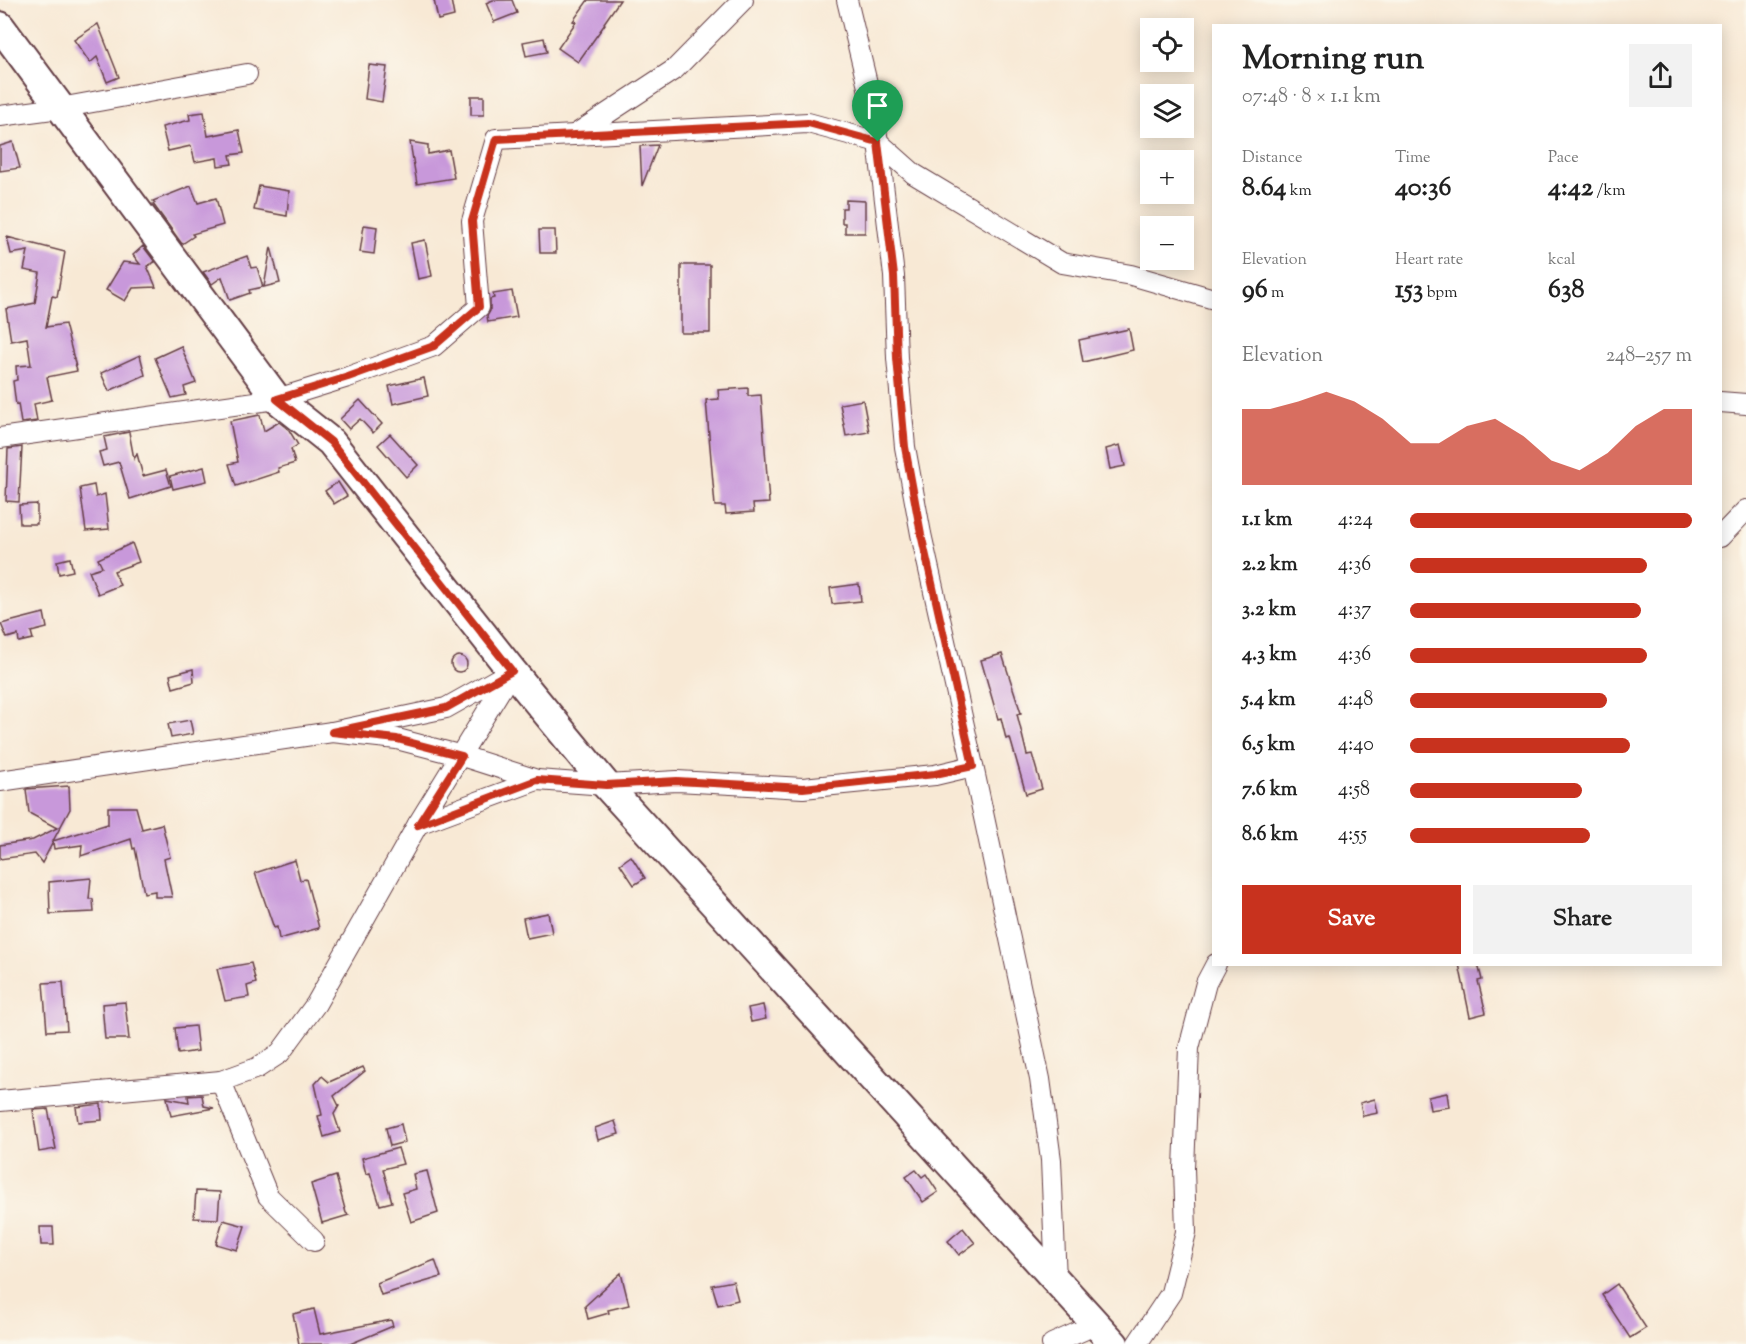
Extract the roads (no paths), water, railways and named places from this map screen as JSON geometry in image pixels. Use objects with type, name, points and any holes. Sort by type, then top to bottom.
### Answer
[{"type":"main road","points":[[0,26],[277,399],[331,442],[512,671],[606,785],[1105,1334]]},
{"type":"street","points":[[576,134],[675,69],[743,0]]},
{"type":"street","points":[[847,0],[872,104],[878,142],[894,276],[897,358],[905,447],[921,534],[1040,1079],[1051,1160],[1056,1280]]},
{"type":"street","points":[[0,116],[60,108],[247,74]]},
{"type":"street","points":[[0,438],[277,399],[348,377],[434,346],[479,307],[472,221],[496,139],[808,123],[878,142],[914,174],[1062,263],[1131,275],[1212,298]]},
{"type":"street","points":[[1722,402],[1746,404]]},
{"type":"street","points":[[1722,535],[1746,510]]},
{"type":"street","points":[[0,781],[332,732],[446,708],[512,671]]},
{"type":"street","points":[[0,1101],[221,1081],[257,1068],[280,1053],[316,1004],[418,825],[512,671]]},
{"type":"street","points":[[332,732],[397,739],[462,756],[537,780],[606,785],[677,781],[803,788],[935,774],[973,766]]},
{"type":"street","points":[[418,825],[537,780]]},
{"type":"street","points":[[1137,1344],[1171,1293],[1186,1232],[1184,1168],[1189,1048],[1206,983],[1215,966]]},
{"type":"street","points":[[221,1081],[268,1196],[314,1241]]},
{"type":"street","points":[[1052,1344],[1105,1334]]}]
